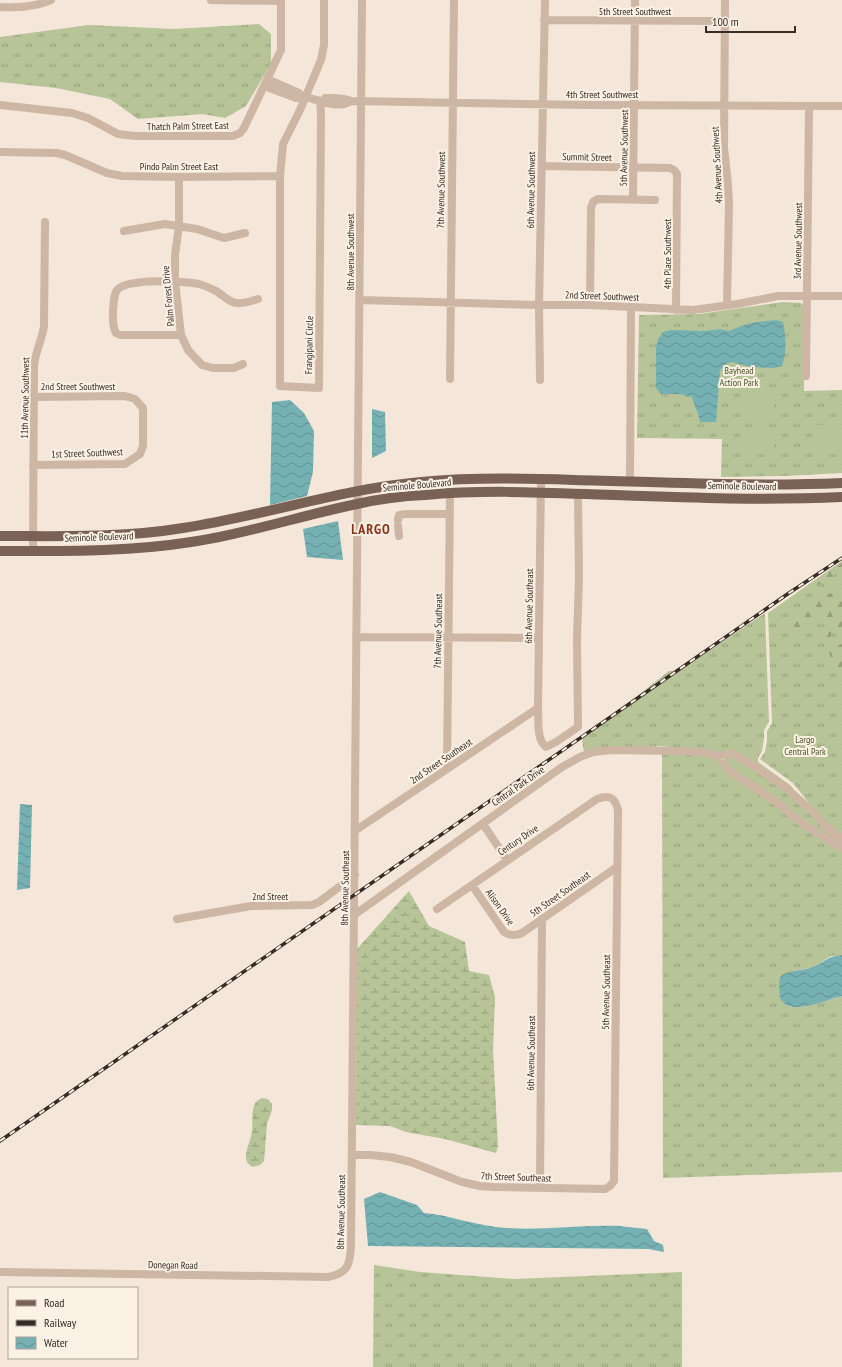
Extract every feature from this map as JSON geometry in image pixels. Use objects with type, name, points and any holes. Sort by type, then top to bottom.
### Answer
[{"type":"main road","name":"Seminole Boulevard","points":[[0,536],[112,535],[182,529],[358,490],[450,480],[497,478],[802,485],[842,483]]},
{"type":"main road","points":[[629,495],[630,481]]},
{"type":"main road","points":[[740,484],[740,498]]},
{"type":"main road","name":"Seminole Boulevard","points":[[0,551],[128,549],[192,542],[223,536],[358,503],[450,493],[540,493],[794,499],[842,497]]},
{"type":"street","points":[[0,7],[21,7],[44,3],[50,0]]},
{"type":"street","points":[[211,0],[281,0]]},
{"type":"street","name":"Thatch Palm Street East","points":[[0,105],[72,114],[88,118],[118,134],[135,136],[233,136],[240,133],[244,128],[281,50],[281,0]]},
{"type":"street","points":[[280,176],[283,144],[300,110],[303,98],[318,67],[323,52],[324,0]]},
{"type":"street","name":"8th Avenue Southwest","points":[[358,503],[362,0]]},
{"type":"street","name":"7th Avenue Southwest","points":[[450,379],[454,0]]},
{"type":"street","name":"6th Avenue Southwest","points":[[540,380],[539,305],[545,0]]},
{"type":"street","name":"5th Avenue Southwest","points":[[633,199],[635,0]]},
{"type":"street","name":"4th Avenue Southwest","points":[[725,0],[724,148],[729,205],[727,306]]},
{"type":"street","name":"5th Street Southwest","points":[[544,20],[725,21]]},
{"type":"street","name":"4th Street Southwest","points":[[266,83],[296,98],[321,101],[325,104],[346,104],[351,101],[361,101],[842,106]]},
{"type":"street","name":"Frangipani Circle","points":[[280,176],[280,386],[318,388],[321,101]]},
{"type":"street","name":"3rd Avenue Southwest","points":[[806,376],[809,106]]},
{"type":"street","name":"Pindo Palm Street East","points":[[0,152],[57,153],[116,175],[178,177],[280,176]]},
{"type":"street","name":"Summit Street","points":[[542,166],[670,168],[677,174],[677,199]]},
{"type":"street","name":"Palm Forest Drive","points":[[178,177],[179,226],[175,255],[175,281],[182,335],[188,350],[202,365],[213,368],[234,368],[243,364]]},
{"type":"street","points":[[590,305],[591,208],[593,202],[598,199],[655,200]]},
{"type":"street","name":"4th Place Southwest","points":[[676,310],[677,199]]},
{"type":"street","name":"11th Avenue Southwest","points":[[33,551],[35,354],[44,326],[45,222]]},
{"type":"street","points":[[124,231],[159,224],[172,224],[196,229],[224,238],[246,233]]},
{"type":"street","points":[[182,335],[120,335],[116,333],[113,324],[114,296],[117,290],[124,286],[141,283],[175,281],[200,285],[214,290],[229,301],[237,303],[246,303],[258,299]]},
{"type":"street","name":"2nd Street Southwest","points":[[360,300],[590,305],[676,310],[705,309],[727,306],[778,296],[842,296]]},
{"type":"street","points":[[630,481],[631,307]]},
{"type":"street","name":"2nd Street Southwest","points":[[34,396],[125,396],[135,399],[143,408],[143,446],[140,454]]},
{"type":"street","name":"1st Street Southwest","points":[[34,465],[125,464],[140,454]]},
{"type":"street","name":"6th Avenue Southeast","points":[[540,479],[538,708],[539,734],[542,744],[546,747],[578,727],[577,639],[580,578],[578,494]]},
{"type":"street","name":"7th Avenue Southeast","points":[[447,769],[447,638],[450,493]]},
{"type":"street","name":"8th Avenue Southeast","points":[[344,1271],[350,1259],[351,1246],[358,503]]},
{"type":"street","points":[[399,536],[399,515],[450,514]]},
{"type":"street","points":[[356,637],[538,638]]},
{"type":"street","name":"2nd Street Southeast","points":[[356,830],[538,708]]},
{"type":"street","name":"Central Park Drive","points":[[354,915],[562,767],[580,756],[593,752],[612,750],[700,752],[719,756],[734,754],[785,787],[813,812],[826,827],[842,839]]},
{"type":"street","points":[[719,756],[727,769],[775,801],[804,824],[842,848]]},
{"type":"street","name":"Century Drive","points":[[437,909],[597,799],[604,796],[612,798]]},
{"type":"street","name":"5th Avenue Southeast","points":[[610,1186],[614,1181],[618,810],[612,798]]},
{"type":"street","points":[[483,824],[507,860]]},
{"type":"street","name":"5th Street Southeast","points":[[514,936],[522,933],[617,867]]},
{"type":"street","name":"2nd Street","points":[[176,919],[251,906],[312,905],[319,902],[355,875]]},
{"type":"street","name":"Alison Drive","points":[[472,885],[504,932],[508,935],[514,936]]},
{"type":"street","name":"6th Avenue Southeast","points":[[540,1188],[542,919]]},
{"type":"street","name":"7th Street Southeast","points":[[352,1155],[390,1157],[411,1162],[462,1182],[480,1186],[605,1189],[610,1186]]},
{"type":"street","name":"Donegan Road","points":[[0,1272],[328,1277],[338,1275],[344,1271]]},
{"type":"green space","points":[[259,24],[271,34],[271,62],[246,106],[225,118],[203,114],[138,119],[110,99],[56,88],[0,82],[0,37],[89,25],[174,29]]},
{"type":"green space","name":"Bayhead Action Park","points":[[783,302],[801,303],[805,308],[804,391],[842,390],[842,473],[721,477],[722,439],[637,438],[639,315],[699,314]]},
{"type":"green space","points":[[744,392],[775,392],[774,421],[743,421]]},
{"type":"green space","points":[[814,425],[842,425],[842,454],[813,454]]},
{"type":"green space","points":[[743,427],[774,427],[774,454],[742,455]]},
{"type":"green space","name":"Largo Central Park","points":[[842,561],[842,836],[823,821],[793,783],[760,759],[765,752],[767,731],[772,723],[768,613]]},
{"type":"green space","points":[[842,563],[842,568],[830,578],[806,591],[804,588]]},
{"type":"green space","points":[[834,593],[842,596],[842,631],[833,632],[830,637],[822,641],[819,639],[817,636],[826,627],[825,622],[818,615],[813,616],[809,620],[808,629],[800,633],[794,628],[794,620],[827,594]]},
{"type":"green space","points":[[765,613],[769,722],[764,730],[762,751],[758,758],[758,762],[790,785],[798,794],[754,762],[720,753],[661,746],[584,752],[582,739],[669,671],[679,671]]},
{"type":"green space","points":[[842,644],[842,653],[840,656],[842,660],[842,671],[839,671],[829,665],[830,662],[833,662],[833,660],[829,653],[833,647]]},
{"type":"green space","points":[[662,753],[700,755],[716,759],[842,852],[842,955],[831,956],[810,968],[793,971],[779,984],[779,992],[785,1003],[791,1007],[808,1006],[842,996],[842,1172],[663,1178]]},
{"type":"green space","points":[[733,758],[750,767],[783,790],[842,844],[806,822],[730,767],[724,759]]},
{"type":"green space","points":[[409,891],[429,926],[465,942],[469,971],[489,975],[495,997],[493,1050],[498,1146],[496,1153],[445,1139],[406,1132],[390,1126],[356,1125],[357,949]]},
{"type":"green space","points":[[262,1098],[268,1099],[272,1104],[272,1110],[267,1124],[264,1161],[260,1165],[252,1167],[246,1160],[246,1152],[252,1131],[252,1115],[254,1105]]},
{"type":"green space","points":[[374,1265],[420,1272],[514,1279],[682,1272],[682,1367],[373,1367]]},
{"type":"water","points":[[777,320],[783,322],[785,333],[786,344],[782,366],[773,368],[752,367],[732,362],[725,364],[720,371],[716,422],[700,422],[692,397],[679,394],[661,394],[656,388],[656,348],[658,339],[663,332],[671,330],[705,331],[719,329],[729,331],[757,322]]},
{"type":"water","points":[[290,400],[304,413],[314,431],[313,472],[307,496],[270,505],[272,402]]},
{"type":"water","points":[[372,409],[385,412],[386,451],[372,458]]},
{"type":"water","points":[[338,521],[343,560],[307,557],[303,529]]},
{"type":"water","points":[[20,804],[32,805],[30,888],[17,890]]},
{"type":"water","points":[[842,955],[842,996],[802,1007],[787,1005],[782,1001],[779,993],[780,977],[791,972],[810,968],[833,956]]},
{"type":"water","points":[[380,1192],[417,1205],[424,1213],[496,1227],[527,1229],[619,1226],[647,1229],[654,1241],[663,1245],[664,1252],[648,1249],[368,1246],[364,1199]]},
{"type":"railway","points":[[0,1141],[789,593],[842,558]]},
{"type":"district","name":"LARGO","points":[[371,529]]}]
